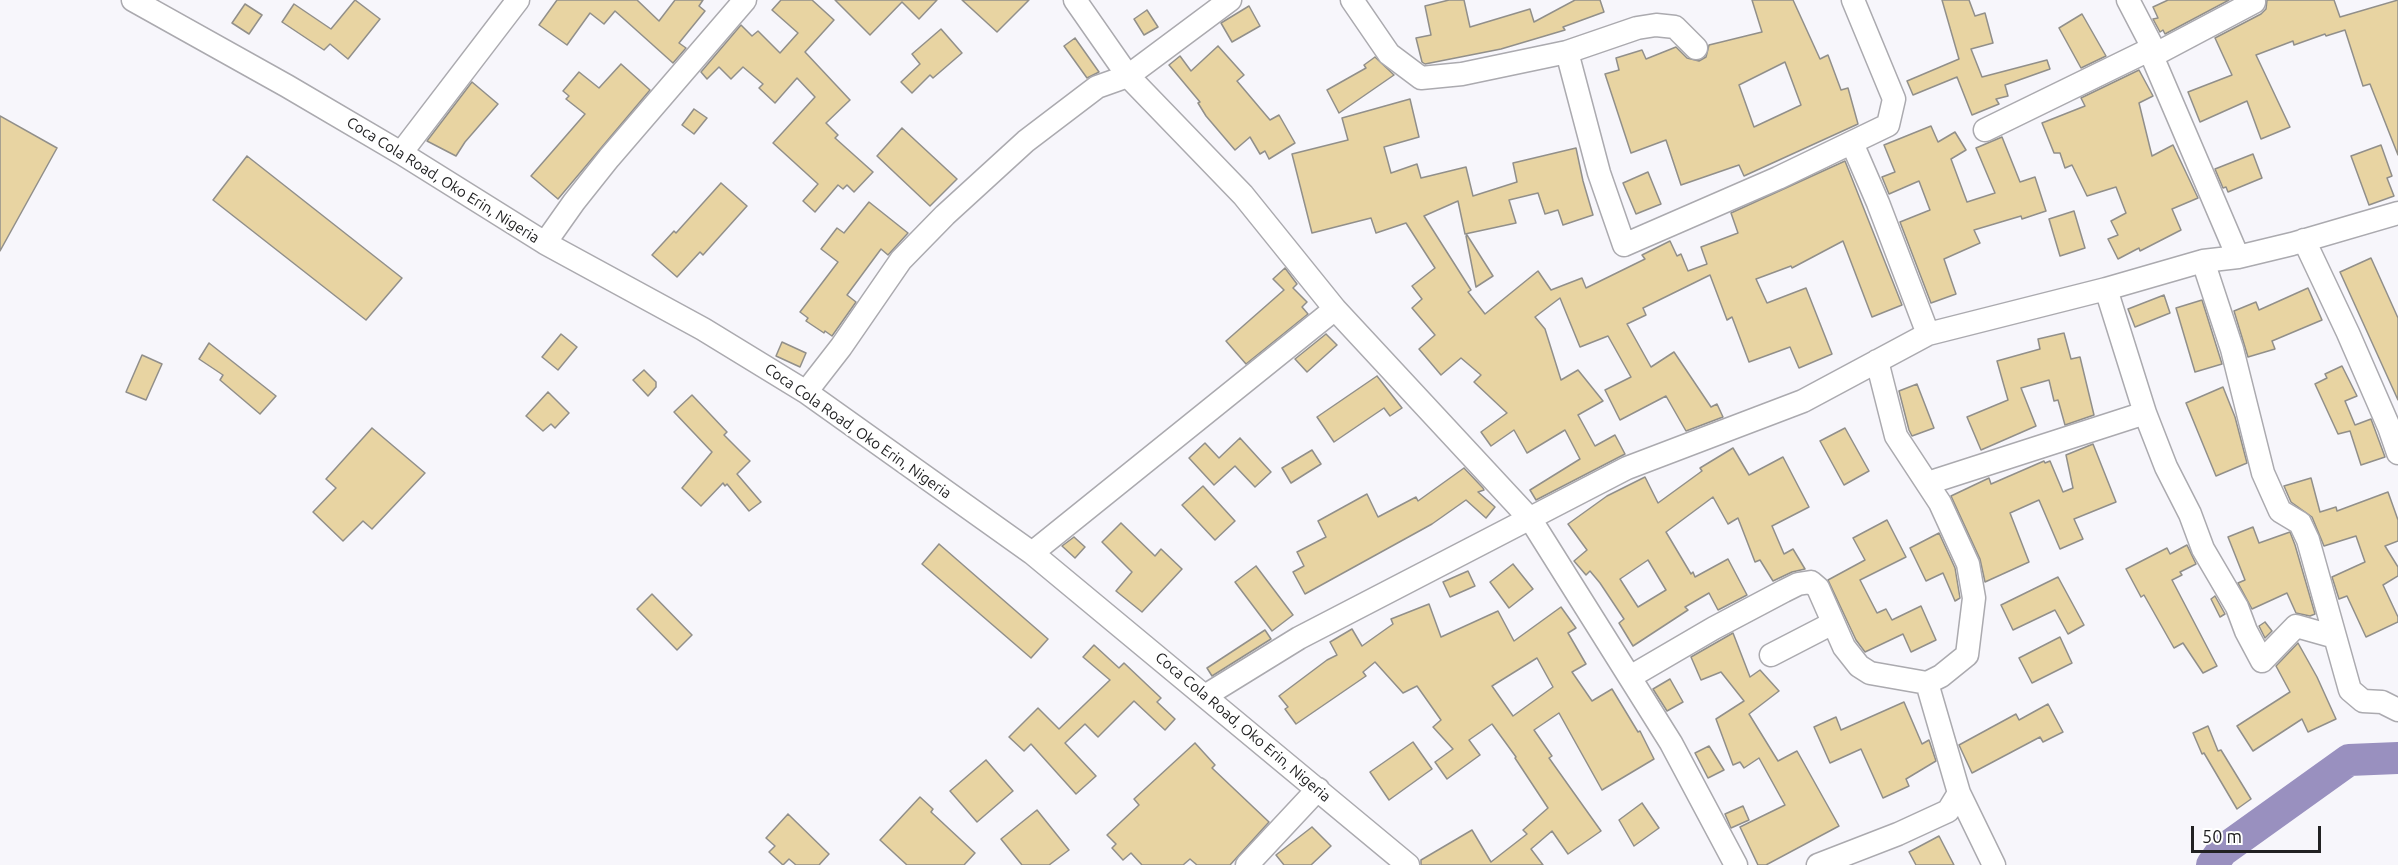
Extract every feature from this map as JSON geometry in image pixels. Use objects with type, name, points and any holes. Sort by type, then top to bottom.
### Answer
[{"type":"street","name":"Coca Cola Road, Oko Erin, Nigeria","points":[[133,0],[267,74],[401,153],[545,243],[703,329],[806,392],[1032,553],[1408,865]]},
{"type":"street","points":[[401,153],[518,0]]},
{"type":"street","points":[[545,243],[609,158],[745,0]]},
{"type":"street","points":[[1075,0],[1128,76],[1243,195],[1335,309],[1531,520],[1671,743],[1736,865]]},
{"type":"street","points":[[806,392],[841,347],[901,260],[945,215],[1026,141],[1096,87],[1128,76],[1230,0]]},
{"type":"street","points":[[1352,0],[1389,54],[1421,78],[1462,74],[1567,52],[1637,28],[1656,25],[1675,27],[1696,48]]},
{"type":"street","points":[[1567,52],[1599,173],[1624,245],[1778,178],[1888,125],[1894,99],[1862,27],[1853,0]]},
{"type":"street","points":[[2128,0],[2238,257]]},
{"type":"street","points":[[1985,130],[2254,2]]},
{"type":"street","points":[[1852,143],[1878,203],[1928,334]]},
{"type":"street","points":[[1205,696],[1299,638],[1531,520],[1627,468],[1803,401],[1928,334],[2106,289],[2203,261],[2238,257],[2398,213]]},
{"type":"street","points":[[2304,240],[2357,354],[2398,453]]},
{"type":"street","points":[[2203,261],[2232,349],[2263,473],[2280,511],[2300,523],[2304,531],[2350,690],[2364,701],[2382,702],[2398,710]]},
{"type":"street","points":[[2106,289],[2145,413],[2203,549],[2237,607],[2262,661],[2295,626],[2335,637]]},
{"type":"street","points":[[1032,553],[1335,309]]},
{"type":"street","points":[[1630,677],[1714,628],[1798,584],[1811,582],[1818,588],[1844,647],[1859,666],[1870,673],[1927,683],[1941,676],[1966,656],[1974,598],[1968,564],[1953,528],[1928,483],[1896,436],[1877,361]]},
{"type":"street","points":[[1928,483],[2145,413]]},
{"type":"street","points":[[1771,655],[1833,623]]},
{"type":"street","points":[[1927,683],[1959,793],[1994,865]]},
{"type":"street","points":[[1247,865],[1318,789]]},
{"type":"street","points":[[1818,865],[1898,834],[1947,811],[1959,793]]},
{"type":"building","points":[[355,0],[380,19],[348,59],[330,44],[324,50],[282,22],[294,4],[331,29]]},
{"type":"building","points":[[557,0],[637,0],[659,21],[675,0],[703,0],[699,6],[705,11],[679,43],[686,48],[673,63],[615,11],[604,24],[590,13],[567,45],[539,25]]},
{"type":"building","points":[[781,0],[812,0],[834,20],[805,52],[850,100],[826,123],[838,135],[835,138],[873,172],[854,192],[847,185],[843,189],[838,185],[815,212],[803,201],[818,184],[773,143],[815,97],[797,78],[775,103],[759,88],[763,84],[743,67],[731,79],[719,67],[707,79],[701,72],[741,25],[752,36],[758,31],[780,53],[798,33],[772,10]]},
{"type":"building","points":[[835,0],[937,0],[919,19],[902,2],[870,35]]},
{"type":"building","points":[[962,0],[1029,0],[997,32]]},
{"type":"building","points":[[1449,0],[1464,0],[1470,27],[1530,9],[1534,22],[1575,0],[1600,0],[1604,12],[1563,27],[1565,30],[1501,49],[1425,64],[1422,62],[1416,38],[1431,35],[1425,6]]},
{"type":"building","points":[[1752,0],[1793,0],[1820,59],[1828,55],[1841,90],[1848,88],[1858,124],[1744,176],[1739,165],[1681,185],[1666,140],[1631,153],[1605,74],[1619,70],[1616,58],[1642,50],[1646,59],[1676,47],[1687,58],[1699,61],[1706,57],[1709,45],[1762,32]],"holes":[[[1785,62],[1801,105],[1754,127],[1739,85]]]},
{"type":"building","points":[[1942,0],[1969,0],[1975,16],[1985,13],[1993,43],[1971,49],[1982,77],[2047,60],[2050,69],[2005,85],[2008,96],[1996,99],[1999,104],[1972,115],[1957,77],[1913,95],[1907,81],[1959,59]]},
{"type":"building","points":[[2168,0],[2229,0],[2165,34],[2163,30],[2160,32],[2153,19],[2158,18],[2153,7]]},
{"type":"building","points":[[2267,0],[2334,0],[2340,17],[2398,0],[2398,155],[2370,84],[2363,86],[2345,30],[2326,36],[2325,34],[2294,45],[2293,41],[2256,55],[2290,127],[2261,139],[2247,101],[2200,122],[2188,92],[2232,75],[2215,38],[2261,14],[2266,9]]},
{"type":"building","points":[[245,4],[262,15],[249,34],[232,23]]},
{"type":"building","points":[[1249,6],[1260,26],[1232,42],[1221,23]]},
{"type":"building","points":[[1147,10],[1158,27],[1144,35],[1134,19]]},
{"type":"building","points":[[2082,14],[2106,56],[2081,68],[2059,28]]},
{"type":"building","points":[[941,29],[962,53],[933,78],[930,75],[912,93],[901,82],[920,64],[912,54]]},
{"type":"building","points":[[1075,38],[1099,72],[1087,78],[1064,46]]},
{"type":"building","points":[[1218,46],[1244,75],[1237,81],[1270,120],[1279,115],[1295,143],[1269,159],[1265,151],[1260,154],[1250,137],[1235,150],[1206,116],[1198,103],[1200,102],[1169,65],[1180,56],[1191,71]]},
{"type":"building","points":[[1375,57],[1394,75],[1339,113],[1327,90],[1366,68],[1364,65]]},
{"type":"building","points":[[621,64],[650,90],[558,199],[531,176],[585,114],[566,99],[569,96],[563,91],[579,72],[599,88]]},
{"type":"building","points":[[2139,70],[2153,96],[2139,103],[2152,156],[2173,145],[2198,198],[2172,209],[2181,230],[2140,251],[2139,248],[2118,259],[2108,239],[2118,235],[2111,221],[2126,213],[2116,187],[2087,196],[2072,165],[2065,168],[2060,153],[2054,153],[2042,123],[2085,106],[2081,98]]},
{"type":"building","points":[[472,82],[498,104],[456,156],[427,141]]},
{"type":"building","points":[[1410,99],[1419,137],[1384,147],[1391,173],[1417,164],[1421,178],[1466,167],[1473,196],[1517,182],[1513,163],[1576,148],[1593,215],[1563,225],[1558,210],[1545,214],[1538,193],[1509,200],[1516,223],[1465,234],[1458,201],[1424,216],[1471,290],[1468,292],[1485,314],[1538,271],[1551,290],[1582,278],[1586,288],[1645,259],[1642,255],[1670,241],[1677,256],[1681,254],[1688,271],[1707,264],[1701,247],[1738,233],[1731,213],[1845,161],[1902,305],[1872,317],[1843,241],[1792,268],[1791,266],[1756,279],[1767,303],[1806,288],[1832,354],[1799,368],[1790,347],[1749,362],[1732,317],[1727,320],[1710,275],[1643,308],[1646,315],[1627,324],[1651,367],[1674,352],[1711,407],[1717,404],[1723,417],[1686,431],[1666,396],[1620,420],[1605,390],[1631,377],[1608,336],[1580,347],[1560,298],[1535,317],[1545,329],[1561,380],[1578,370],[1603,401],[1578,415],[1595,446],[1615,435],[1625,454],[1536,500],[1530,490],[1580,459],[1565,430],[1527,453],[1514,430],[1491,446],[1481,432],[1507,413],[1474,382],[1481,375],[1461,358],[1441,375],[1419,349],[1435,335],[1412,308],[1422,299],[1412,286],[1435,268],[1406,223],[1376,233],[1371,218],[1312,233],[1292,154],[1348,140],[1342,118]]},
{"type":"building","points":[[694,109],[707,118],[694,134],[682,125]]},
{"type":"building","points":[[0,116],[57,148],[0,251]]},
{"type":"building","points":[[1931,126],[1938,142],[1955,132],[1966,150],[1951,159],[1967,202],[1995,193],[1976,148],[2002,137],[2020,182],[2035,177],[2046,211],[1974,230],[1980,243],[1944,259],[1956,294],[1931,303],[1900,222],[1930,210],[1919,181],[1889,194],[1882,177],[1895,172],[1884,145]]},
{"type":"building","points":[[902,128],[957,179],[930,206],[877,156]]},
{"type":"building","points":[[2381,145],[2392,176],[2387,178],[2394,196],[2369,205],[2351,156]]},
{"type":"building","points":[[2253,154],[2262,178],[2228,192],[2226,187],[2223,188],[2215,169]]},
{"type":"building","points":[[247,156],[402,278],[366,320],[213,200]]},
{"type":"building","points":[[1648,172],[1661,204],[1636,214],[1623,183]]},
{"type":"building","points":[[721,183],[747,206],[703,255],[700,252],[677,277],[652,255],[674,231],[676,233]]},
{"type":"building","points":[[869,202],[908,233],[888,255],[881,249],[847,295],[856,302],[832,336],[806,321],[808,318],[800,312],[838,262],[821,249],[837,228],[844,233]]},
{"type":"building","points":[[2074,211],[2085,248],[2060,256],[2049,219]]},
{"type":"building","points":[[1466,236],[1493,276],[1476,287]]},
{"type":"building","points":[[2371,258],[2398,318],[2398,400],[2340,272]]},
{"type":"building","points":[[1285,268],[1297,284],[1293,288],[1307,302],[1302,307],[1308,314],[1246,364],[1226,341],[1284,290],[1273,279]]},
{"type":"building","points":[[2308,288],[2322,320],[2272,341],[2275,349],[2248,357],[2234,311],[2256,302],[2259,310]]},
{"type":"building","points":[[2164,295],[2170,313],[2135,327],[2128,309]]},
{"type":"building","points":[[2202,300],[2222,364],[2195,372],[2176,308]]},
{"type":"building","points":[[2064,333],[2071,359],[2080,357],[2094,415],[2065,425],[2058,400],[2054,401],[2049,380],[2021,388],[2036,426],[1981,450],[1967,417],[2008,400],[1997,361],[2040,349],[2038,339]]},
{"type":"building","points":[[561,334],[577,347],[558,370],[542,357]]},
{"type":"building","points":[[1326,334],[1337,345],[1307,372],[1295,359]]},
{"type":"building","points":[[782,342],[806,353],[800,367],[776,356]]},
{"type":"building","points":[[209,343],[276,396],[260,414],[220,380],[223,375],[199,359]]},
{"type":"building","points":[[142,355],[162,364],[146,400],[126,392]]},
{"type":"building","points":[[2342,366],[2357,396],[2345,401],[2355,425],[2371,419],[2385,457],[2361,465],[2350,431],[2338,434],[2315,384],[2327,378],[2325,374]]},
{"type":"building","points":[[644,370],[656,382],[656,387],[648,396],[633,380]]},
{"type":"building","points":[[1377,376],[1402,408],[1390,416],[1384,408],[1334,442],[1317,417]]},
{"type":"building","points":[[1917,384],[1934,428],[1912,436],[1899,391]]},
{"type":"building","points":[[2223,387],[2235,417],[2247,463],[2216,476],[2186,403]]},
{"type":"building","points":[[548,392],[569,413],[555,428],[551,424],[543,431],[526,416]]},
{"type":"building","points":[[692,395],[727,432],[724,435],[750,461],[737,474],[761,502],[749,511],[727,484],[725,486],[723,483],[701,506],[682,488],[712,452],[674,412]]},
{"type":"building","points":[[372,428],[425,473],[372,529],[363,521],[343,541],[313,512],[336,488],[326,479]]},
{"type":"building","points":[[1845,428],[1869,471],[1844,485],[1820,441]]},
{"type":"building","points":[[1240,438],[1271,472],[1255,487],[1235,466],[1214,485],[1189,458],[1205,443],[1219,458]]},
{"type":"building","points":[[2093,444],[2116,502],[2074,519],[2083,539],[2060,549],[2039,500],[2010,513],[2029,562],[1985,582],[1980,559],[1951,496],[1989,478],[1991,484],[2044,461],[2045,463],[2050,461],[2063,492],[2073,488],[2066,455]]},
{"type":"building","points":[[1733,448],[1749,475],[1783,457],[1809,507],[1772,526],[1784,554],[1793,549],[1805,569],[1773,581],[1760,560],[1755,562],[1738,518],[1728,524],[1713,497],[1666,532],[1691,574],[1693,572],[1695,577],[1728,559],[1747,595],[1718,610],[1709,593],[1685,607],[1688,610],[1633,646],[1619,623],[1624,619],[1600,583],[1590,571],[1586,575],[1574,561],[1587,550],[1568,524],[1607,496],[1645,477],[1658,503],[1702,471],[1700,468]],"holes":[[[1648,560],[1666,590],[1638,607],[1620,579]]]},
{"type":"building","points":[[1312,450],[1321,464],[1291,483],[1282,468]]},
{"type":"building","points":[[1464,468],[1483,488],[1484,490],[1478,492],[1495,507],[1486,518],[1466,500],[1432,524],[1305,594],[1293,572],[1304,566],[1297,552],[1326,537],[1318,521],[1367,494],[1378,517],[1416,497],[1418,501]]},
{"type":"building","points":[[2311,478],[2320,512],[2336,507],[2337,511],[2388,492],[2398,520],[2398,541],[2385,546],[2398,567],[2398,576],[2383,585],[2398,617],[2398,622],[2366,637],[2347,596],[2339,599],[2332,577],[2365,562],[2356,536],[2324,546],[2312,517],[2291,502],[2284,486]]},
{"type":"building","points":[[1203,486],[1235,521],[1215,540],[1182,505]]},
{"type":"building","points":[[1887,520],[1906,557],[1860,580],[1877,613],[1886,609],[1892,620],[1921,606],[1936,640],[1911,652],[1903,634],[1865,652],[1856,640],[1828,580],[1865,560],[1853,538]]},
{"type":"building","points":[[1121,523],[1155,556],[1161,549],[1182,569],[1142,612],[1116,591],[1132,572],[1102,542]]},
{"type":"building","points":[[2253,527],[2259,543],[2290,532],[2315,614],[2310,616],[2296,613],[2287,593],[2252,609],[2238,583],[2245,580],[2228,537]]},
{"type":"building","points":[[1939,533],[1955,568],[1960,598],[1955,601],[1943,573],[1926,581],[1910,548]]},
{"type":"building","points":[[1074,537],[1085,547],[1075,558],[1062,546]]},
{"type":"building","points":[[939,544],[1048,639],[1031,658],[922,564]]},
{"type":"building","points":[[2187,545],[2196,564],[2180,572],[2182,575],[2172,580],[2217,666],[2203,673],[2183,643],[2174,648],[2144,595],[2141,597],[2126,569],[2167,548],[2170,554]]},
{"type":"building","points":[[1513,564],[1533,589],[1509,608],[1490,582]]},
{"type":"building","points":[[1256,566],[1293,615],[1272,631],[1235,582]]},
{"type":"building","points":[[1468,571],[1475,586],[1450,597],[1443,582]]},
{"type":"building","points":[[2058,577],[2084,625],[2068,634],[2055,610],[2013,630],[2001,605]]},
{"type":"building","points":[[652,594],[692,635],[677,650],[637,609]]},
{"type":"building","points":[[2215,596],[2225,614],[2220,617],[2211,599]]},
{"type":"building","points":[[1429,604],[1441,637],[1498,611],[1514,641],[1561,607],[1576,628],[1568,633],[1586,664],[1572,672],[1592,701],[1612,689],[1638,732],[1640,731],[1654,759],[1602,790],[1559,713],[1534,730],[1552,756],[1549,758],[1601,831],[1568,854],[1552,831],[1531,849],[1543,865],[1421,865],[1421,860],[1472,830],[1491,862],[1527,834],[1523,830],[1548,808],[1492,724],[1469,740],[1480,755],[1447,779],[1435,762],[1453,749],[1433,727],[1441,720],[1417,686],[1403,693],[1375,662],[1363,672],[1366,676],[1296,724],[1285,709],[1288,707],[1279,696],[1337,655],[1330,642],[1352,629],[1362,646],[1393,624],[1391,619]],"holes":[[[1537,658],[1553,687],[1513,716],[1492,686]]]},
{"type":"building","points":[[2265,622],[2272,631],[2265,638],[2259,626]]},
{"type":"building","points":[[1265,630],[1271,639],[1212,676],[1207,668]]},
{"type":"building","points":[[1733,633],[1750,677],[1760,670],[1779,691],[1749,714],[1778,761],[1797,751],[1839,826],[1766,865],[1758,865],[1740,827],[1785,805],[1759,758],[1744,768],[1740,762],[1733,765],[1716,719],[1744,701],[1721,672],[1701,680],[1691,657]]},
{"type":"building","points":[[2060,637],[2072,663],[2032,683],[2019,658]]},
{"type":"building","points":[[2298,643],[2336,719],[2308,732],[2302,719],[2253,751],[2237,726],[2290,692],[2276,666]]},
{"type":"building","points":[[1094,645],[1119,668],[1124,663],[1161,698],[1157,702],[1175,719],[1165,730],[1134,701],[1098,737],[1085,724],[1065,743],[1096,776],[1076,794],[1031,744],[1024,751],[1009,737],[1038,708],[1059,729],[1110,680],[1083,657]]},
{"type":"building","points":[[1670,679],[1683,702],[1667,711],[1653,689]]},
{"type":"building","points":[[1904,702],[1922,744],[1929,740],[1936,761],[1906,779],[1909,786],[1883,798],[1861,749],[1830,763],[1814,727],[1836,717],[1841,730]]},
{"type":"building","points":[[2048,704],[2063,732],[2043,742],[2040,737],[1972,773],[1959,745],[2016,714],[2019,720]]},
{"type":"building","points":[[2208,726],[2218,751],[2221,750],[2251,799],[2237,809],[2204,753],[2202,754],[2193,733]]},
{"type":"building","points":[[1413,742],[1432,769],[1389,800],[1370,772]]},
{"type":"building","points":[[1195,743],[1215,765],[1212,768],[1269,822],[1230,865],[1197,865],[1190,859],[1183,865],[1142,865],[1131,853],[1123,860],[1112,848],[1116,844],[1107,835],[1139,805],[1134,799]]},
{"type":"building","points":[[1709,746],[1724,770],[1708,778],[1695,753]]},
{"type":"building","points":[[986,760],[1013,791],[977,822],[950,791]]},
{"type":"building","points":[[920,797],[933,809],[931,812],[975,853],[964,865],[907,865],[880,840]]},
{"type":"building","points":[[1642,803],[1659,828],[1634,846],[1619,820]]},
{"type":"building","points":[[1743,806],[1749,820],[1731,828],[1725,814]]},
{"type":"building","points":[[1037,810],[1069,850],[1049,865],[1022,865],[1001,839]]},
{"type":"building","points":[[788,814],[829,854],[819,865],[796,865],[789,859],[783,865],[769,852],[775,846],[766,838]]},
{"type":"building","points":[[1312,827],[1331,846],[1311,865],[1284,865],[1276,855]]},
{"type":"building","points":[[1939,836],[1954,865],[1916,865],[1909,852]]},
{"type":"waterway","points":[[2212,865],[2222,851],[2349,760],[2398,758]]}]
